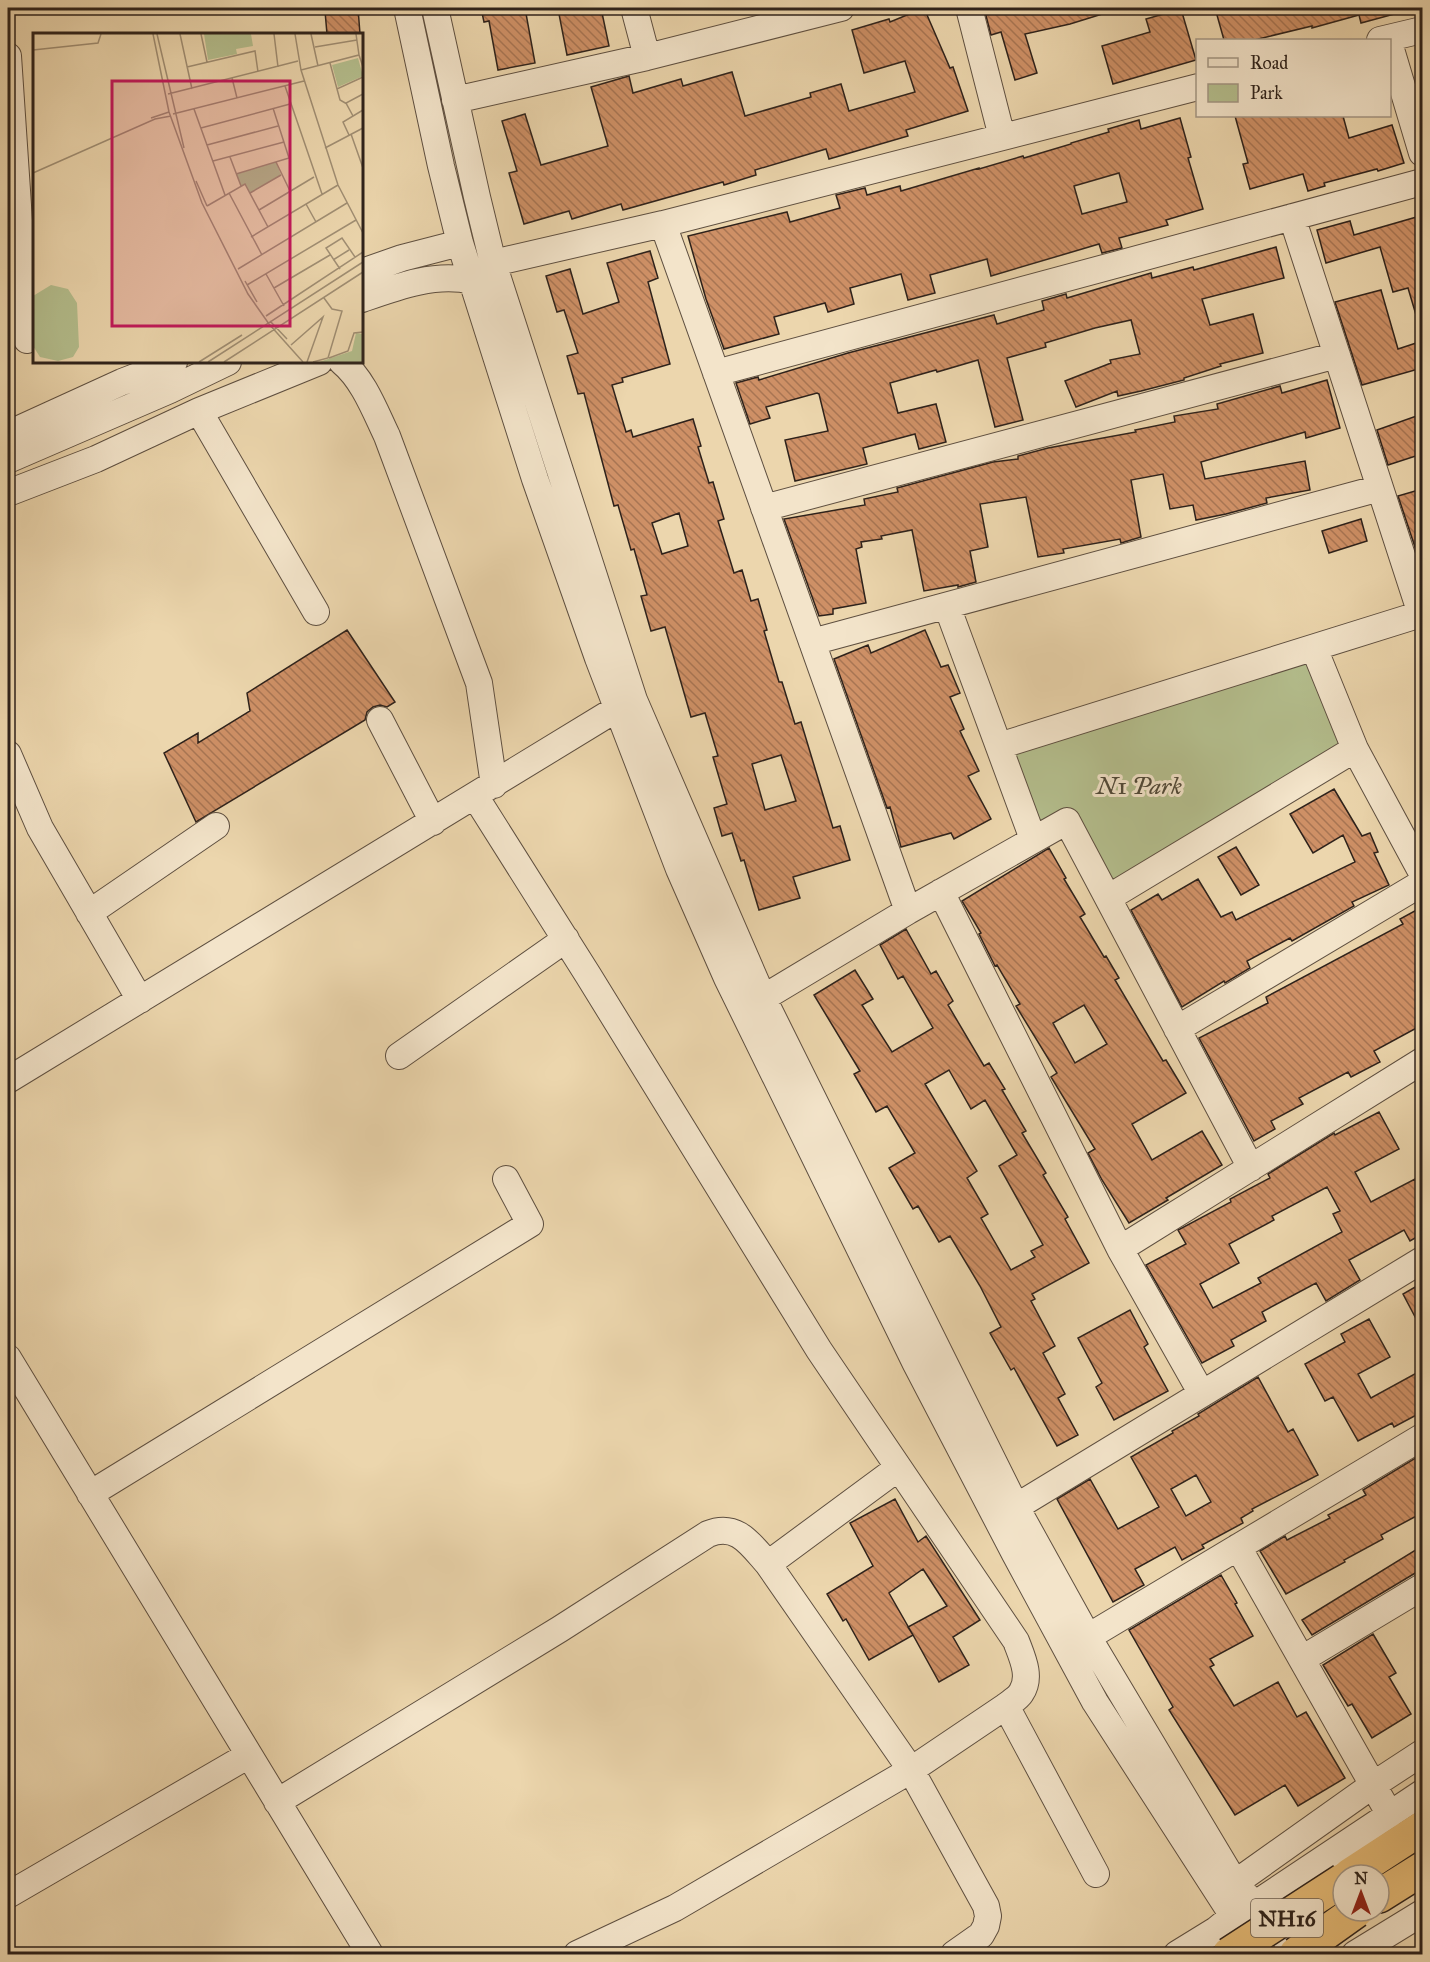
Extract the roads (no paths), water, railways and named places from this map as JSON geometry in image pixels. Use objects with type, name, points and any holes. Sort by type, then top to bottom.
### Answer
[{"type":"highway","points":[[1368,1863],[1422,1828]]},
{"type":"highway","points":[[1391,1888],[1422,1869]]},
{"type":"highway","name":"NH16","points":[[1229,1954],[1331,1888]]},
{"type":"highway","name":"NH16","points":[[1297,1954],[1341,1923]]},
{"type":"street","points":[[407,8],[441,166],[472,281],[535,479],[679,869],[727,978],[916,1364],[955,1412],[1016,1507],[1088,1637],[1235,1883],[1244,1911],[1263,1954]]},
{"type":"street","points":[[435,8],[493,263],[634,700],[763,998],[955,1412],[1015,1554],[1095,1702],[1244,1911],[1297,1954]]},
{"type":"street","points":[[634,8],[646,57]]},
{"type":"street","points":[[455,100],[646,57],[841,8]]},
{"type":"street","points":[[969,8],[1002,137]]},
{"type":"street","points":[[1391,39],[1422,30]]},
{"type":"street","points":[[8,56],[12,188],[27,340]]},
{"type":"street","points":[[419,63],[446,57]]},
{"type":"street","points":[[1391,57],[1422,153]]},
{"type":"street","points":[[493,263],[663,224],[1196,87]]},
{"type":"street","points":[[716,373],[1422,182]]},
{"type":"street","points":[[999,746],[1421,614],[1292,218]]},
{"type":"street","points":[[663,224],[908,911]]},
{"type":"street","points":[[363,272],[402,258],[460,243]]},
{"type":"street","points":[[363,299],[439,278],[461,278],[472,281]]},
{"type":"street","points":[[764,508],[1337,355]]},
{"type":"street","points":[[8,434],[122,382],[171,363]]},
{"type":"street","points":[[8,460],[170,390],[226,363]]},
{"type":"street","points":[[8,493],[96,459],[199,411],[317,363]]},
{"type":"street","points":[[343,363],[351,369],[387,435],[479,683],[485,790],[566,939],[819,1350],[1016,1641],[1024,1662],[1026,1681],[1021,1694],[911,1770],[675,1908],[577,1954]]},
{"type":"street","points":[[504,379],[528,371]]},
{"type":"street","points":[[199,411],[316,612]]},
{"type":"street","points":[[812,642],[1380,488]]},
{"type":"street","points":[[947,606],[1033,839]]},
{"type":"street","points":[[1314,648],[1355,749],[1422,873]]},
{"type":"street","points":[[8,1080],[618,708]]},
{"type":"street","points":[[380,720],[433,822]]},
{"type":"street","points":[[1108,898],[1355,749]]},
{"type":"street","points":[[8,754],[40,828],[140,1000]]},
{"type":"street","points":[[763,998],[908,911],[1067,821],[1251,1168]]},
{"type":"street","points":[[89,913],[216,825]]},
{"type":"street","points":[[1177,1029],[1422,882]]},
{"type":"street","points":[[941,892],[1120,1249],[1202,1394]]},
{"type":"street","points":[[399,1056],[566,939]]},
{"type":"street","points":[[1120,1249],[1422,1061]]},
{"type":"street","points":[[90,1494],[530,1224],[506,1179]]},
{"type":"street","points":[[1016,1507],[1422,1260]]},
{"type":"street","points":[[8,1358],[370,1954]]},
{"type":"street","points":[[1088,1637],[1422,1437]]},
{"type":"street","points":[[768,1564],[898,1468]]},
{"type":"street","points":[[277,1802],[560,1629],[708,1534],[722,1530],[744,1536],[768,1564],[911,1770],[986,1906],[988,1916],[981,1935],[970,1945],[954,1954]]},
{"type":"street","points":[[1238,1547],[1390,1815]]},
{"type":"street","points":[[1302,1659],[1422,1587]]},
{"type":"street","points":[[1006,1706],[1096,1874]]},
{"type":"street","points":[[1235,1883],[1373,1785],[1422,1754]]},
{"type":"street","points":[[8,1894],[249,1755]]},
{"type":"street","points":[[1188,1953],[1216,1930],[1422,1793]]},
{"type":"street","points":[[1337,1863],[1355,1838]]},
{"type":"street","points":[[1391,1921],[1422,1914]]},
{"type":"street","points":[[1355,1954],[1375,1948],[1422,1914]]},
{"type":"park label","name":"N1 Park","points":[[1139,786]]}]
